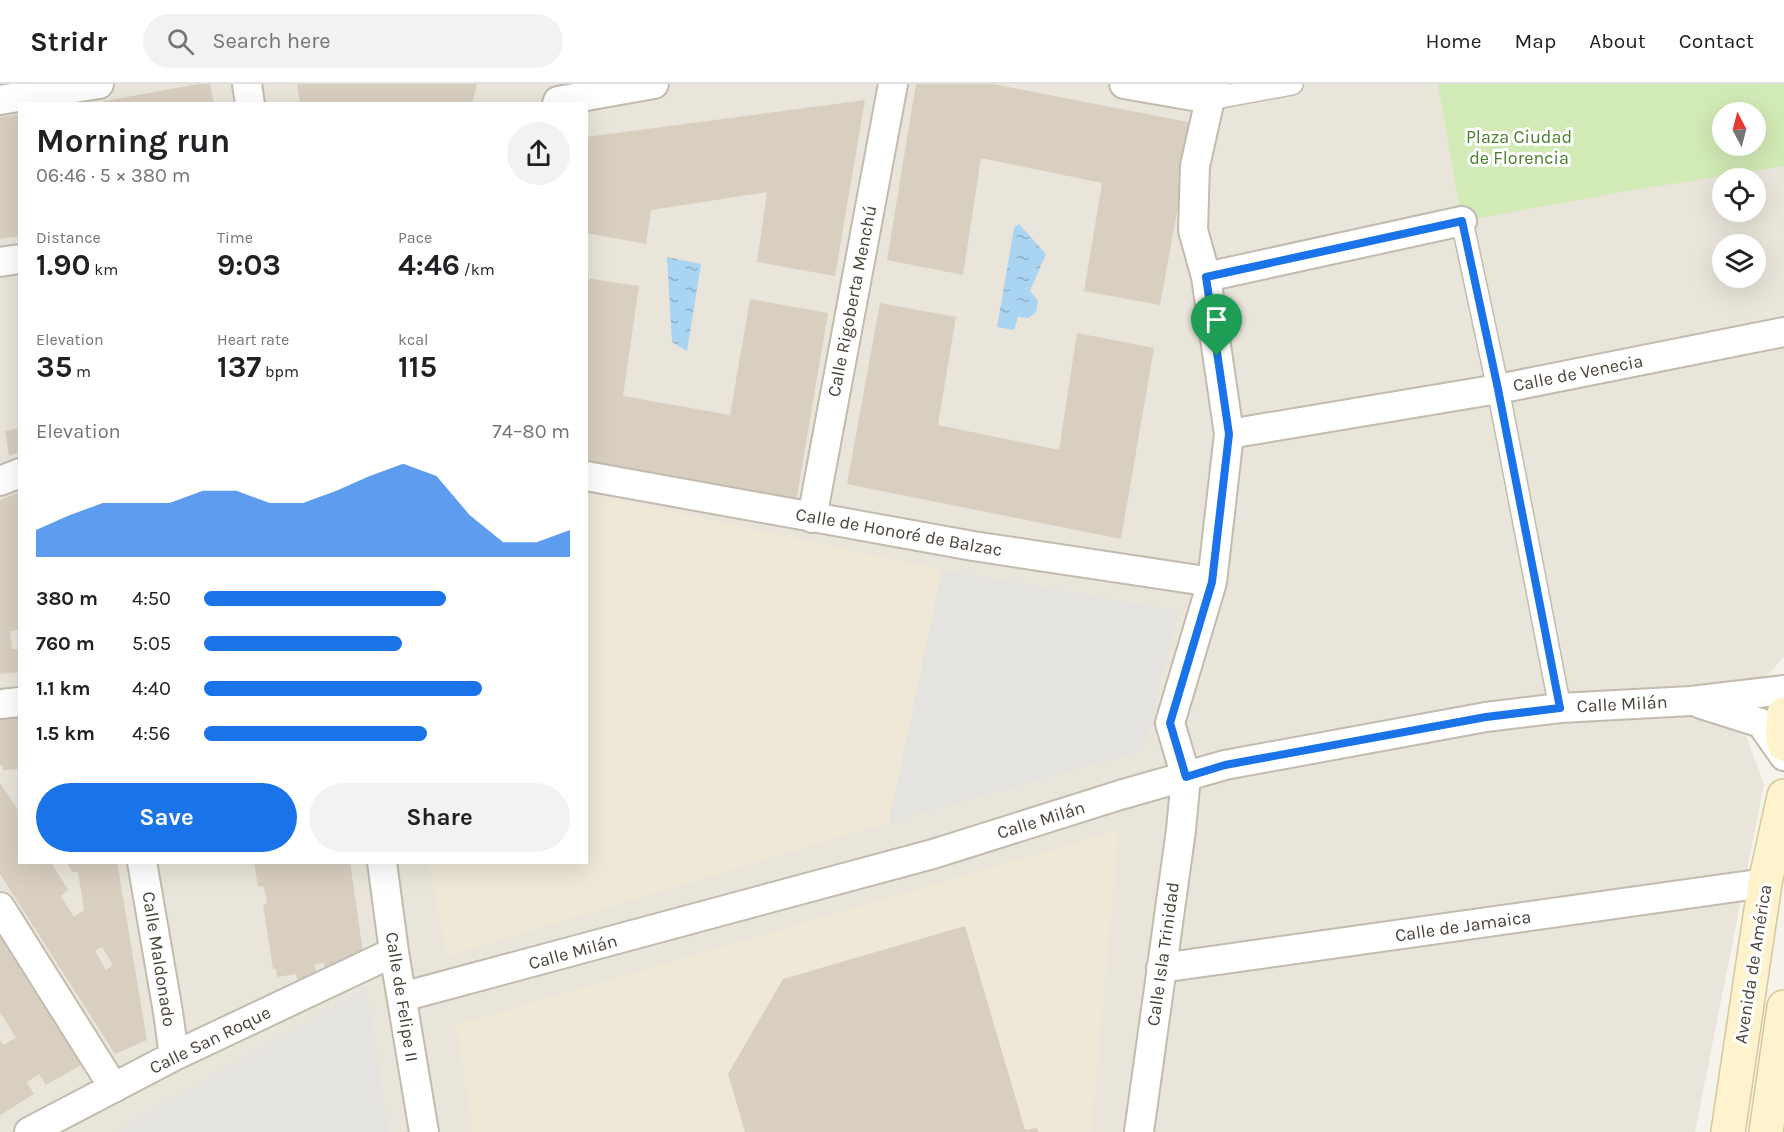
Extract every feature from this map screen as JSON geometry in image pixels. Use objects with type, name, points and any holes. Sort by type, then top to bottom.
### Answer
[{"type":"main road","points":[[1784,714],[1782,734],[1784,744]]},
{"type":"main road","name":"Avenida de América","points":[[1728,1132],[1765,883],[1784,796]]},
{"type":"main road","name":"Avenida de América","points":[[1766,1132],[1784,1007]]},
{"type":"street","points":[[0,100],[99,84]]},
{"type":"street","points":[[247,84],[250,102]]},
{"type":"street","points":[[558,102],[558,100],[654,84]]},
{"type":"street","name":"Calle Rigoberta Menchú","points":[[812,518],[893,84]]},
{"type":"street","points":[[1124,84],[1212,92],[1292,84]]},
{"type":"street","points":[[1186,777],[1170,723],[1212,582],[1229,434],[1206,277],[1193,230],[1195,166],[1212,92]]},
{"type":"street","points":[[1206,277],[1462,221],[1498,389],[1560,708]]},
{"type":"street","points":[[0,262],[18,259]]},
{"type":"street","name":"Calle de Venecia","points":[[1229,434],[1498,389],[1784,332]]},
{"type":"street","points":[[0,481],[18,474]]},
{"type":"street","name":"Calle de Honoré de Balzac","points":[[588,476],[973,546],[1212,582]]},
{"type":"street","name":"Calle Milán","points":[[402,997],[848,878],[1225,765],[1486,717],[1560,708],[1691,700],[1784,690]]},
{"type":"street","points":[[1691,700],[1761,723],[1784,756]]},
{"type":"street","points":[[0,704],[18,702]]},
{"type":"street","name":"Calle Isla Trinidad","points":[[1139,1132],[1186,777]]},
{"type":"street","name":"Calle Maldonado","points":[[142,864],[174,1056]]},
{"type":"street","name":"Calle de Felipe II","points":[[382,864],[394,952],[424,1132]]},
{"type":"street","name":"Calle de Jamaica","points":[[1161,968],[1765,883]]},
{"type":"street","points":[[0,907],[114,1088]]},
{"type":"street","name":"Calle San Roque","points":[[29,1132],[174,1056],[394,952]]},
{"type":"shaded area","points":[[0,84],[1784,84],[1784,657],[1736,709],[1764,784],[1695,1132],[0,1132]]},
{"type":"shaded area","points":[[588,493],[942,570],[889,822],[447,956],[429,864],[588,864]]},
{"type":"shaded area","points":[[942,570],[1179,611],[1143,750],[889,822]]},
{"type":"shaded area","points":[[1119,830],[1091,1132],[473,1132],[456,1025]]},
{"type":"shaded area","points":[[367,988],[388,1132],[115,1132]]},
{"type":"green space","name":"Plaza Ciudad de Florencia","points":[[1438,84],[1784,84],[1784,166],[1766,169],[1712,168],[1712,178],[1462,221]]},
{"type":"water","points":[[1019,224],[1046,254],[1030,291],[1038,301],[1036,312],[1029,318],[1018,317],[1014,330],[997,327],[1014,228]]},
{"type":"water","points":[[667,257],[701,264],[687,351],[672,342]]},
{"type":"building","points":[[198,84],[210,84],[214,102],[100,102]]},
{"type":"building","points":[[297,84],[477,84],[472,102],[300,102]]},
{"type":"building","points":[[916,84],[993,84],[1193,123],[1160,305],[1084,291],[1102,183],[981,158],[963,275],[887,260]]},
{"type":"building","points":[[865,100],[835,276],[757,262],[767,192],[651,210],[646,244],[588,233],[588,137]]},
{"type":"building","points":[[18,114],[18,236],[0,239],[0,117]]},
{"type":"building","points":[[588,278],[639,286],[623,396],[730,415],[750,299],[828,313],[795,508],[588,472]]},
{"type":"building","points":[[880,303],[956,317],[938,425],[1059,450],[1077,333],[1154,348],[1121,539],[847,484]]},
{"type":"building","points":[[18,428],[18,453],[9,456],[5,431]]},
{"type":"building","points":[[18,493],[18,630],[10,631],[12,649],[18,649],[18,672],[0,674],[0,500]]},
{"type":"building","points":[[18,715],[18,769],[3,770],[3,765],[0,766],[0,717]]},
{"type":"building","points":[[0,783],[18,810],[18,864],[52,864],[68,890],[61,896],[74,917],[84,910],[78,872],[72,872],[68,864],[117,864],[147,1040],[115,1054],[0,874]],"holes":[[[102,947],[113,965],[106,970],[95,951]]]},
{"type":"building","points":[[254,864],[350,864],[364,959],[325,973],[324,963],[315,964],[317,976],[297,979],[296,974],[277,977],[276,969],[273,969],[263,905],[267,904],[266,895],[263,886],[258,887]]},
{"type":"building","points":[[965,926],[1025,1130],[1037,1128],[1038,1132],[745,1132],[728,1074],[783,979]]},
{"type":"building","points":[[0,937],[81,1065],[46,1085],[39,1074],[27,1082],[34,1094],[0,1115],[0,1040],[3,1045],[16,1038],[0,1012]]},
{"type":"route","points":[[1462,221],[1498,389],[1560,708],[1486,717],[1225,765],[1186,777],[1170,723],[1212,582],[1229,434],[1217,356],[1206,277],[1462,221]]}]
